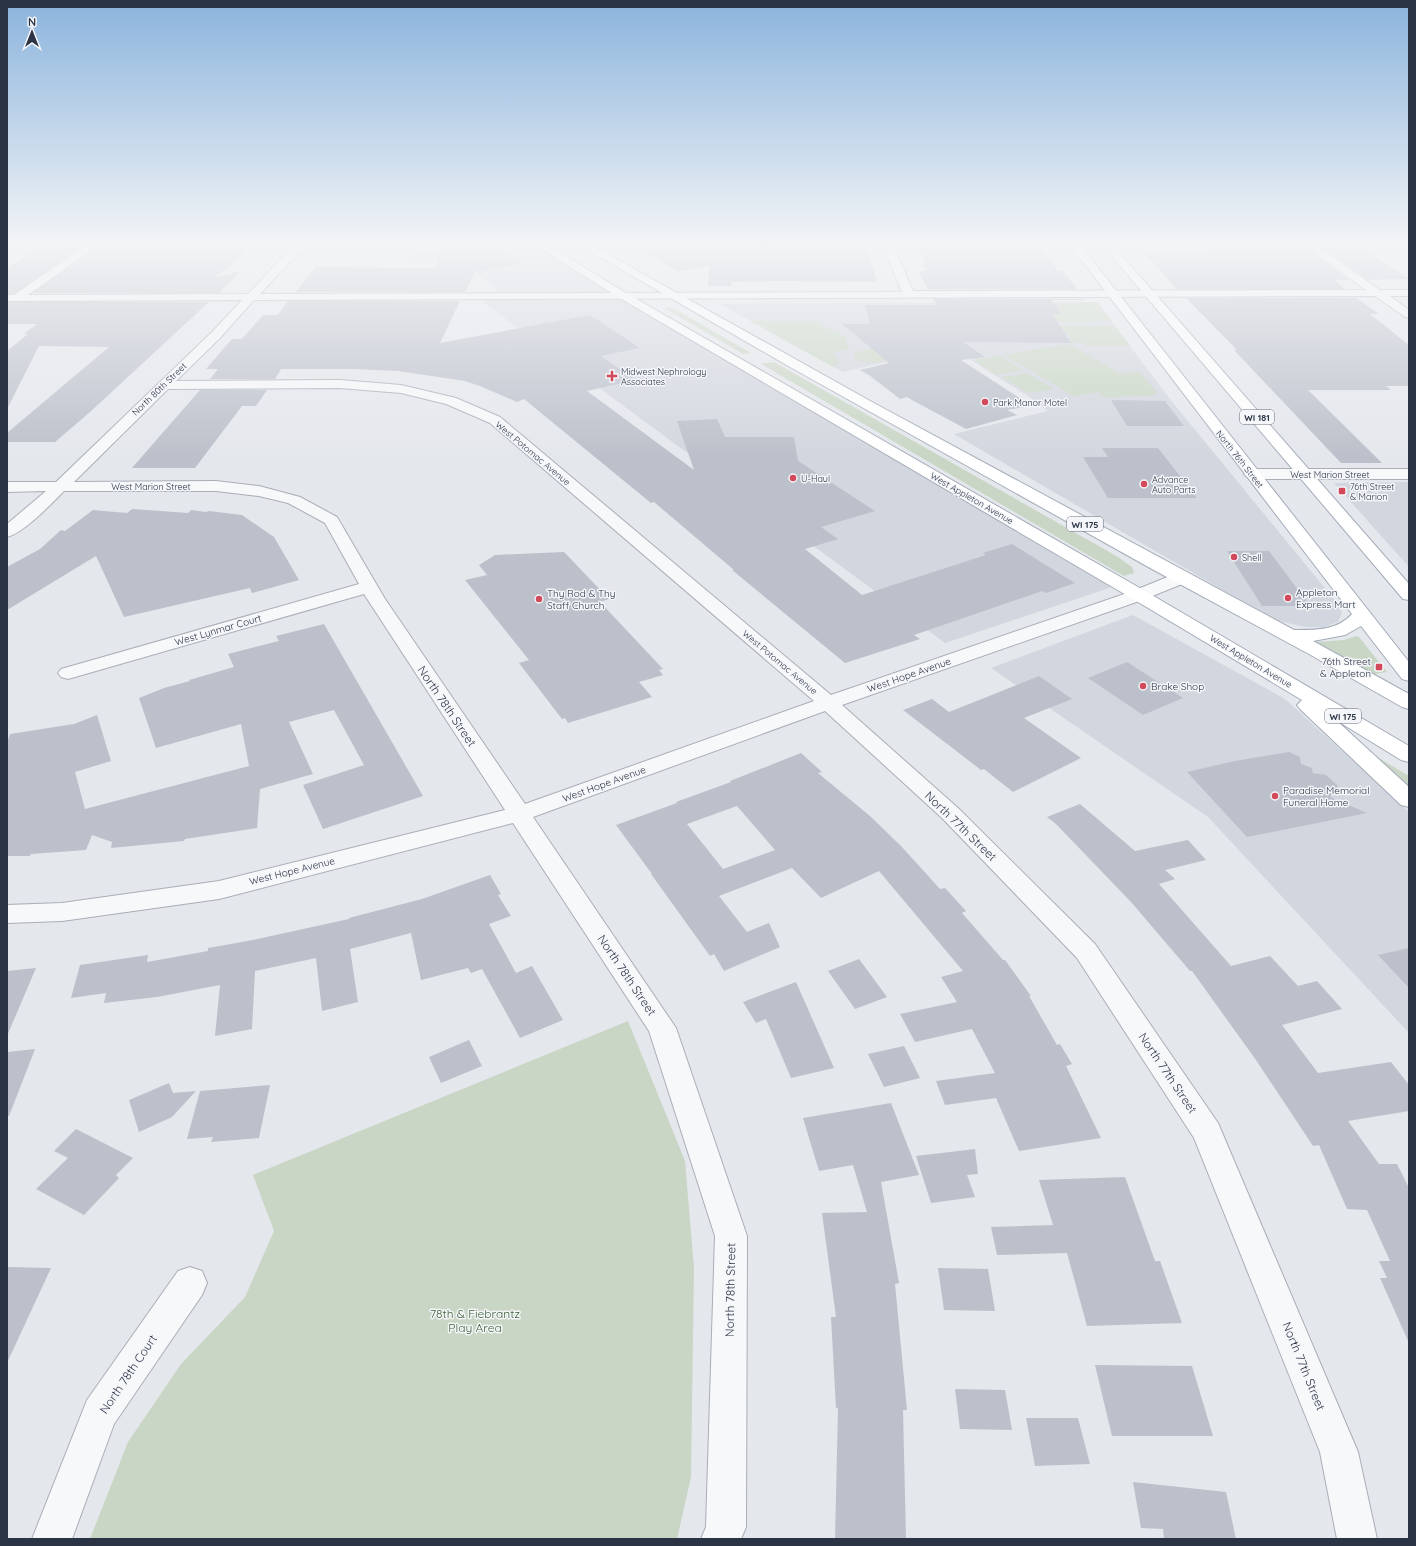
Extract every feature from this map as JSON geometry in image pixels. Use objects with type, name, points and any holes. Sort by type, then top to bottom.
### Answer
[{"type":"main road","name":"West Appleton Avenue","points":[[653,313],[1139,595],[1409,755]]},
{"type":"main road","name":"WI 175","points":[[703,313],[1181,578],[1289,636],[1409,704]]},
{"type":"main road","name":"North 76th Street","points":[[1128,313],[1409,675]]},
{"type":"main road","name":"WI 181","points":[[1167,313],[1409,595]]},
{"type":"main road","points":[[1289,636],[1316,635],[1337,631],[1357,622],[1362,615]]},
{"type":"main road","points":[[1277,676],[1409,800]]},
{"type":"street","name":"North 80th Street","points":[[7,532],[34,512],[216,335],[236,313]]},
{"type":"street","name":"West Potomac Avenue","points":[[163,385],[340,384],[401,389],[451,401],[495,420],[828,703]]},
{"type":"street","name":"West Marion Street","points":[[1252,474],[1409,474]]},
{"type":"street","name":"West Marion Street","points":[[7,487],[216,486],[259,491],[294,500]]},
{"type":"street","name":"North 78th Street","points":[[294,500],[331,520],[368,586],[662,1028],[731,1236],[726,1527],[721,1539]]},
{"type":"street","name":"West Hope Avenue","points":[[7,914],[62,912],[219,890],[520,814],[828,703],[1139,595],[1181,578]]},
{"type":"street","name":"West Lynmar Court","points":[[68,673],[368,586]]},
{"type":"street","name":"North 77th Street","points":[[828,703],[950,813],[1086,951],[1208,1132],[1338,1452],[1357,1539]]},
{"type":"street","name":"North 78th Court","points":[[52,1539],[100,1413],[190,1283]]},
{"type":"shaded area","points":[[498,313],[655,313],[1112,587],[945,643]]},
{"type":"shaded area","points":[[737,313],[1105,313],[1169,398],[1337,603],[1342,613],[1338,622],[1324,627],[1305,627],[1274,620],[954,434],[1048,411],[1034,400],[969,359],[925,359],[917,355],[843,372]]},
{"type":"shaded area","points":[[1409,482],[1409,567],[1334,483]]},
{"type":"shaded area","points":[[1133,615],[1285,699],[1409,812],[1409,1033],[1208,817],[991,668]]},
{"type":"green space","points":[[673,313],[682,313],[751,353],[743,354]]},
{"type":"green space","points":[[1105,313],[1111,321],[1057,322],[1048,314]]},
{"type":"green space","points":[[750,321],[817,321],[846,337],[848,348],[833,354],[839,363],[833,367]]},
{"type":"green space","points":[[1054,325],[1116,327],[1130,346],[1085,346],[1082,343],[1063,343],[1068,342],[1070,337],[1067,332],[1058,332]]},
{"type":"green space","points":[[1068,344],[1120,373],[1140,372],[1158,393],[1152,396],[1102,397],[1099,392],[1074,396],[1004,355]]},
{"type":"green space","points":[[885,347],[912,355],[873,363],[854,360],[855,352]]},
{"type":"green space","points":[[1000,356],[1023,370],[997,375],[974,360]]},
{"type":"green space","points":[[774,362],[1118,557],[1132,567],[1134,573],[1124,576],[761,364]]},
{"type":"green space","points":[[1027,373],[1054,389],[1028,393],[1001,377]]},
{"type":"green space","points":[[1357,636],[1387,672],[1374,674],[1317,642],[1344,640]]},
{"type":"green space","points":[[1372,754],[1409,776],[1409,786]]},
{"type":"green space","name":"78th & Fiebrantz Play Area","points":[[628,1021],[685,1161],[694,1268],[691,1477],[677,1539],[90,1539],[128,1442],[181,1364],[245,1297],[274,1231],[253,1175]]},
{"type":"building","points":[[7,313],[197,313],[90,412],[55,442],[7,442],[7,433],[109,347],[39,346],[7,409],[7,351],[28,334],[24,334],[37,324],[7,324]]},
{"type":"building","points":[[279,313],[454,313],[440,343],[590,315],[640,348],[601,356],[636,380],[587,391],[694,470],[677,421],[717,419],[725,437],[794,437],[798,461],[875,511],[821,527],[838,539],[805,549],[862,595],[986,555],[983,553],[1012,544],[1075,583],[1046,593],[1042,591],[914,635],[920,639],[845,663],[732,570],[734,570],[654,502],[651,503],[524,399],[517,402],[465,381],[398,371],[354,369],[281,369],[275,379],[210,379],[218,369],[206,369],[232,339],[242,339],[263,315],[278,315]]},
{"type":"building","points":[[867,313],[1060,313],[1052,314],[1071,343],[963,342],[985,357],[961,360],[1032,406],[1007,410],[1017,415],[966,429],[907,397],[900,399],[869,375],[860,370],[889,363],[842,324],[870,324]]},
{"type":"building","points":[[1201,313],[1379,314],[1370,314],[1409,345],[1409,386],[1386,386],[1391,390],[1308,390],[1382,463],[1341,463],[1234,350],[1237,350]]},
{"type":"building","points":[[200,390],[267,390],[256,406],[242,406],[195,468],[132,468]]},
{"type":"building","points":[[1111,400],[1165,401],[1184,426],[1127,426]]},
{"type":"building","points":[[1102,448],[1158,448],[1197,498],[1108,498],[1083,457],[1108,457]]},
{"type":"building","points":[[132,509],[188,513],[191,510],[242,515],[274,537],[299,580],[252,593],[250,588],[124,617],[96,556],[7,610],[7,567],[40,549],[61,530],[65,531],[93,510],[127,513]]},
{"type":"building","points":[[1227,551],[1269,551],[1310,606],[1262,606]]},
{"type":"building","points":[[564,552],[609,599],[600,602],[663,669],[659,670],[663,675],[639,682],[652,697],[568,723],[565,718],[562,719],[519,663],[529,660],[465,580],[487,575],[479,565],[495,555]]},
{"type":"building","points":[[324,624],[423,796],[323,829],[303,785],[364,765],[334,710],[289,722],[313,774],[260,789],[257,828],[185,839],[184,841],[111,848],[112,842],[92,835],[86,850],[31,854],[30,856],[7,856],[7,743],[10,734],[74,724],[97,715],[111,761],[75,772],[85,809],[249,766],[241,724],[156,748],[139,698],[164,688],[234,667],[228,654],[279,641],[276,636]]},
{"type":"building","points":[[1127,662],[1183,698],[1143,715],[1088,678]]},
{"type":"building","points":[[1039,676],[1072,699],[1024,718],[1081,758],[1013,792],[984,769],[981,770],[903,710],[932,699],[949,712]]},
{"type":"building","name":"Paradise Memorial Funeral Home","points":[[1289,752],[1300,757],[1301,764],[1312,768],[1313,773],[1326,775],[1338,786],[1330,797],[1367,813],[1247,837],[1187,772],[1235,761]]},
{"type":"building","points":[[801,753],[822,772],[818,773],[870,816],[901,846],[940,889],[945,888],[966,911],[962,913],[1003,960],[1005,960],[1031,996],[1029,996],[1057,1045],[1060,1044],[1072,1064],[1066,1066],[1101,1138],[1019,1151],[996,1098],[945,1105],[936,1081],[995,1073],[972,1029],[915,1042],[900,1014],[957,1002],[941,977],[963,971],[879,871],[821,898],[792,868],[719,896],[747,932],[769,923],[780,947],[724,971],[714,954],[710,956],[616,825],[677,803],[676,802],[731,782],[730,781]],"holes":[[[737,806],[775,850],[723,869],[687,824]]]},
{"type":"building","points":[[1080,804],[1135,851],[1188,840],[1206,860],[1165,870],[1175,879],[1159,884],[1231,966],[1270,956],[1298,986],[1317,981],[1342,1009],[1282,1025],[1318,1073],[1391,1062],[1409,1085],[1409,1111],[1348,1121],[1379,1164],[1397,1164],[1409,1188],[1409,1343],[1380,1278],[1387,1278],[1379,1261],[1390,1261],[1367,1210],[1347,1209],[1319,1145],[1313,1146],[1256,1060],[1192,971],[1190,971],[1131,902],[1056,824],[1047,817]]},
{"type":"building","points":[[490,875],[501,894],[498,895],[511,916],[489,924],[516,973],[532,966],[563,1020],[520,1038],[482,969],[471,973],[468,968],[421,980],[411,933],[350,949],[358,1002],[322,1011],[316,958],[255,971],[252,1029],[215,1036],[220,985],[157,997],[104,1003],[106,993],[71,998],[80,965],[148,955],[147,962],[208,951],[208,948],[253,940],[349,919],[422,899]]},
{"type":"building","points":[[1409,948],[1409,988],[1378,955]]},
{"type":"building","points":[[859,959],[887,997],[855,1009],[828,971]]},
{"type":"building","points":[[36,968],[7,1036],[7,971]]},
{"type":"building","points":[[796,982],[834,1068],[791,1078],[766,1019],[756,1023],[743,1002]]},
{"type":"building","points":[[469,1040],[482,1066],[441,1083],[429,1057]]},
{"type":"building","points":[[904,1046],[920,1078],[884,1087],[868,1054]]},
{"type":"building","points":[[35,1049],[9,1116],[7,1116],[7,1052]]},
{"type":"building","points":[[169,1083],[173,1093],[196,1091],[172,1117],[139,1132],[129,1100]]},
{"type":"building","points":[[270,1085],[259,1138],[211,1142],[213,1137],[187,1139],[200,1091]]},
{"type":"building","points":[[891,1103],[919,1175],[881,1182],[899,1283],[895,1284],[907,1410],[903,1410],[906,1539],[835,1539],[838,1408],[836,1408],[831,1317],[836,1317],[822,1213],[867,1212],[853,1165],[819,1171],[803,1118]]},
{"type":"building","points":[[76,1129],[133,1158],[116,1175],[119,1178],[84,1215],[36,1189],[68,1158],[54,1151]]},
{"type":"building","points":[[975,1149],[978,1174],[967,1175],[975,1197],[931,1203],[916,1156]]},
{"type":"building","points":[[1125,1177],[1155,1261],[1160,1261],[1182,1323],[1087,1326],[1067,1253],[997,1255],[991,1227],[1053,1225],[1039,1180]]},
{"type":"building","points":[[7,1267],[51,1268],[7,1363]]},
{"type":"building","points":[[938,1268],[988,1269],[995,1311],[944,1310]]},
{"type":"building","points":[[1095,1365],[1192,1366],[1213,1436],[1112,1436]]},
{"type":"building","points":[[955,1389],[1005,1390],[1012,1430],[960,1429]]},
{"type":"building","points":[[1026,1418],[1078,1418],[1090,1464],[1035,1466]]},
{"type":"building","points":[[1133,1482],[1226,1492],[1236,1539],[1164,1539],[1163,1529],[1141,1528]]},
{"type":"place","name":"Midwest Nephrology Associates","points":[[612,376]]},
{"type":"place","name":"Park Manor Motel","points":[[985,402]]},
{"type":"place","name":"U-Haul","points":[[793,478]]},
{"type":"place","name":"Advance Auto Parts","points":[[1144,484]]},
{"type":"place","name":"76th Street & Marion","points":[[1342,491]]},
{"type":"place","name":"Shell","points":[[1234,557]]},
{"type":"place","name":"Appleton Express Mart","points":[[1288,598]]},
{"type":"place","name":"Thy Rod & Thy Staff Church","points":[[539,599]]},
{"type":"place","name":"76th Street & Appleton","points":[[1379,667]]},
{"type":"place","name":"Brake Shop","points":[[1143,686]]},
{"type":"place","name":"Paradise Memorial Funeral Home","points":[[1275,796]]}]
